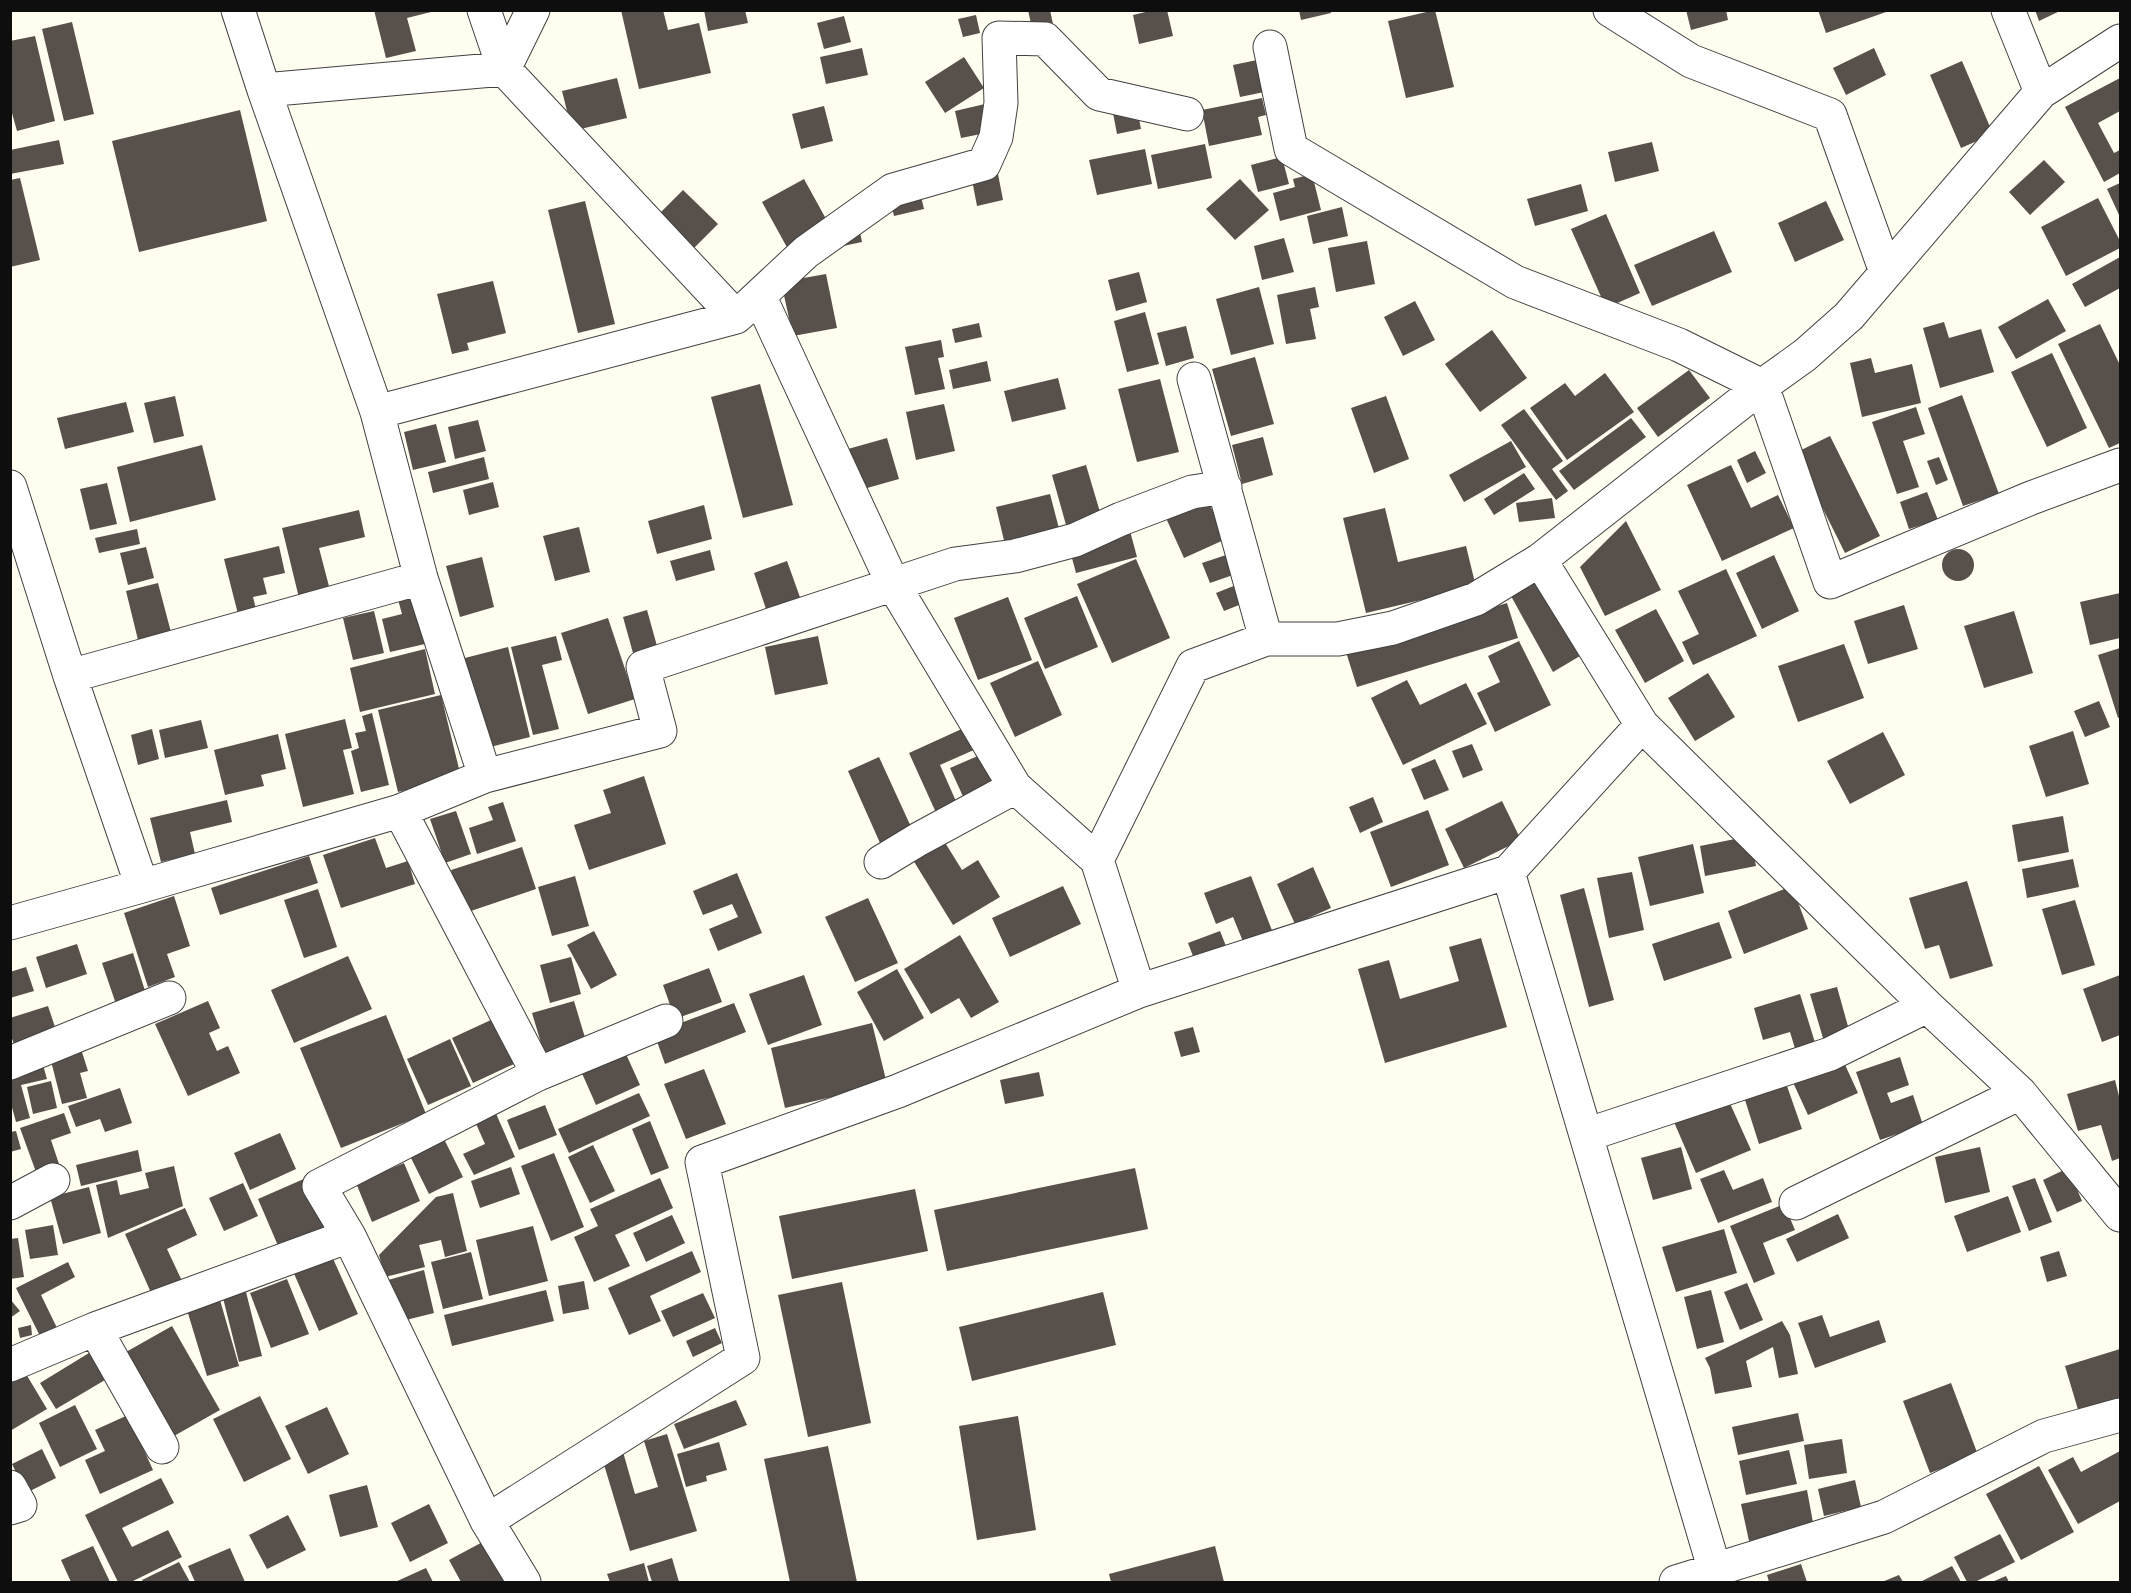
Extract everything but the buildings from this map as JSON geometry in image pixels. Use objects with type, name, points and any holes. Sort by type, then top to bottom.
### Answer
[{"type":"street","points":[[238,10],[377,412],[421,578],[485,776]]},
{"type":"street","points":[[484,10],[504,69],[741,313]]},
{"type":"street","points":[[504,69],[533,10]]},
{"type":"street","points":[[1610,10],[1691,60],[1830,114],[1886,272]]},
{"type":"street","points":[[2008,10],[2041,92]]},
{"type":"street","points":[[741,313],[806,252],[892,190],[984,164],[996,137],[1001,103],[999,38],[1045,39],[1099,94],[1187,114]]},
{"type":"street","points":[[1097,860],[1193,666],[1266,639],[1338,639],[1393,628],[1476,598],[1540,560],[1805,355],[1849,316],[2041,92],[2121,41]]},
{"type":"street","points":[[1270,47],[1291,149],[1515,282],[1678,345],[1762,387],[1830,582],[2031,498],[2121,465]]},
{"type":"street","points":[[264,90],[504,69]]},
{"type":"street","points":[[377,412],[764,306],[893,584],[1015,786],[1097,860],[1139,991]]},
{"type":"street","points":[[1194,379],[1266,639]]},
{"type":"street","points":[[10,487],[70,676],[142,886]]},
{"type":"street","points":[[10,923],[400,811],[485,776],[660,731],[643,667],[955,564],[1015,556],[1075,540],[1121,519],[1192,492],[1225,487]]},
{"type":"street","points":[[1540,560],[1642,725],[1928,1006],[2020,1093],[2121,1215]]},
{"type":"street","points":[[70,676],[421,578]]},
{"type":"street","points":[[487,1521],[743,1358],[702,1162],[898,1091],[1139,991],[1508,872],[1642,725]]},
{"type":"street","points":[[881,862],[1015,786]]},
{"type":"street","points":[[400,811],[538,1074]]},
{"type":"street","points":[[1508,872],[1715,1570]]},
{"type":"street","points":[[10,1063],[170,998]]},
{"type":"street","points":[[1586,1136],[1830,1054],[1928,1006]]},
{"type":"street","points":[[524,1582],[487,1521],[349,1236],[319,1186],[538,1074],[666,1021]]},
{"type":"street","points":[[1796,1203],[2020,1093]]},
{"type":"street","points":[[10,1203],[53,1180]]},
{"type":"street","points":[[10,1365],[95,1329],[349,1236]]},
{"type":"street","points":[[95,1329],[162,1448]]},
{"type":"street","points":[[1676,1582],[1884,1517],[2043,1437],[2121,1415]]},
{"type":"street","points":[[10,1487],[20,1505],[10,1508]]}]
